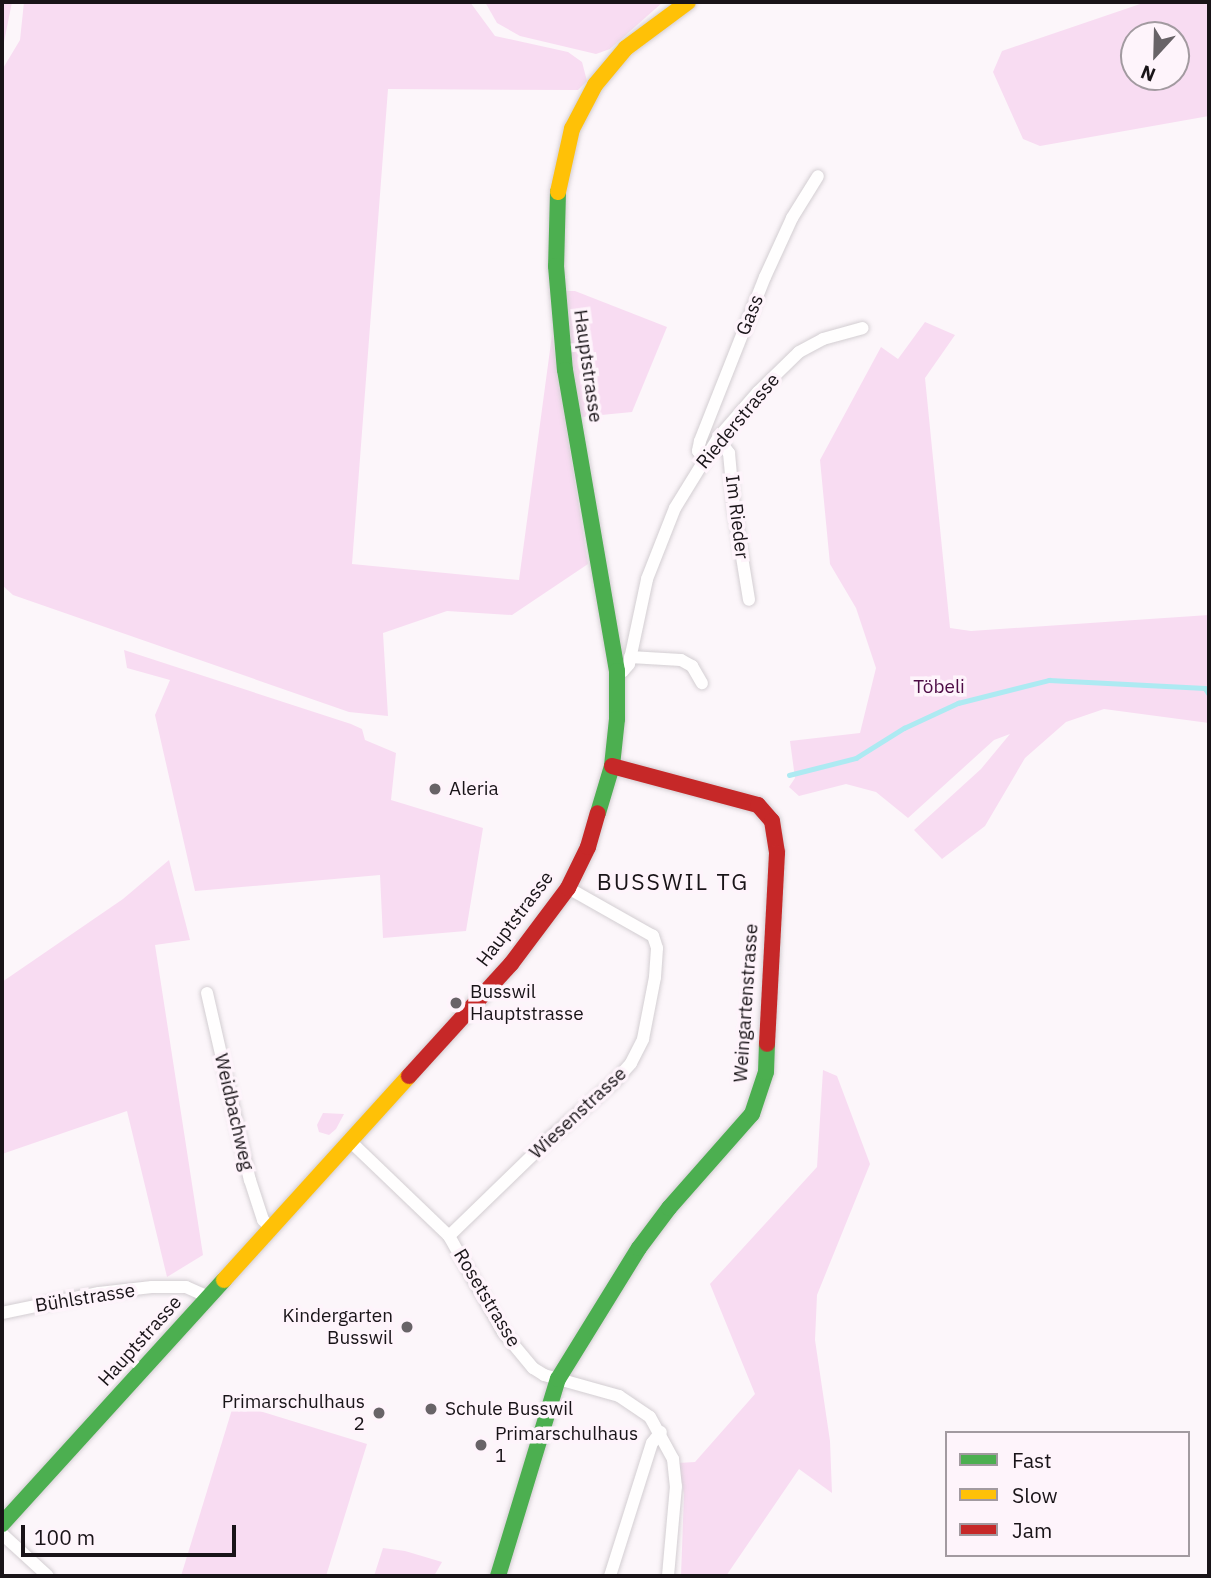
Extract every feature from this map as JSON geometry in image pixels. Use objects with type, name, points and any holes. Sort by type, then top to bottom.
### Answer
[{"type":"street","name":"Hauptstrasse","points":[[2,1524],[519,955],[568,888],[598,820],[612,766],[617,719],[617,671],[563,358],[556,266],[558,193],[572,129],[595,85],[626,48],[688,2]]},
{"type":"street","name":"Gass","points":[[704,459],[698,451],[700,441],[777,246],[818,176]]},
{"type":"street","name":"Riederstrasse","points":[[617,671],[627,669],[651,568],[675,508],[718,438],[758,392],[799,352],[823,339],[863,328]]},
{"type":"street","name":"Im Rieder","points":[[718,438],[729,453],[734,508],[749,600]]},
{"type":"street","points":[[630,657],[681,660],[692,666],[702,683]]},
{"type":"street","name":"Weingartenstrasse","points":[[499,1576],[558,1378],[639,1248],[669,1208],[752,1114],[766,1072],[777,853],[772,821],[758,805],[612,766]]},
{"type":"street","name":"Wiesenstrasse","points":[[449,1237],[550,1138],[615,1081],[631,1063],[643,1038],[656,967],[657,948],[653,936],[568,888]]},
{"type":"street","name":"Weidbachweg","points":[[207,993],[250,1180],[263,1220],[271,1228]]},
{"type":"street","name":"Rosetstrasse","points":[[350,1141],[449,1237],[503,1332],[533,1368],[620,1396],[642,1409],[660,1432],[673,1459],[676,1486],[668,1576]]},
{"type":"street","name":"Bühlstrasse","points":[[2,1314],[99,1293],[152,1287],[186,1287],[208,1297]]},
{"type":"street","points":[[610,1576],[652,1443],[660,1432]]},
{"type":"street","points":[[2,1534],[48,1576]]},
{"type":"green space","points":[[2,2],[12,2],[2,52]]},
{"type":"green space","points":[[24,2],[470,2],[495,36],[568,52],[582,62],[587,81],[578,90],[388,89],[352,564],[519,580],[552,335],[588,564],[512,615],[447,611],[383,633],[388,716],[349,712],[13,595],[2,585],[2,70],[20,40]]},
{"type":"green space","points":[[485,2],[663,2],[610,49],[596,54],[520,36],[497,23]]},
{"type":"green space","points":[[1146,2],[1209,2],[1209,116],[1040,146],[1023,139],[993,72],[1002,51]]},
{"type":"green space","points":[[563,291],[575,291],[667,327],[632,412],[581,417],[566,337]]},
{"type":"green space","name":"Töbeli","points":[[925,322],[955,335],[925,378],[950,628],[971,631],[1209,615],[1209,723],[1104,709],[1066,722],[1025,758],[985,826],[942,859],[914,830],[981,769],[1010,734],[994,740],[908,818],[876,792],[846,784],[799,796],[789,787],[795,778],[790,741],[860,733],[876,668],[856,608],[830,564],[820,460],[881,347],[898,359]]},
{"type":"green space","points":[[124,650],[351,724],[362,729],[365,740],[396,753],[391,800],[483,828],[466,931],[383,938],[380,875],[195,891],[155,715],[170,680],[127,668]]},
{"type":"green space","points":[[169,860],[190,940],[155,945],[203,1255],[167,1277],[127,1111],[2,1154],[2,982],[123,899]]},
{"type":"green space","points":[[823,1070],[837,1076],[870,1164],[817,1295],[815,1340],[830,1441],[832,1493],[799,1469],[726,1576],[681,1576],[684,1494],[678,1463],[695,1462],[755,1394],[710,1284],[817,1167]]},
{"type":"green space","points":[[323,1113],[344,1114],[336,1129],[329,1135],[319,1132],[317,1125]]},
{"type":"green space","points":[[234,1403],[367,1444],[326,1576],[181,1576]]},
{"type":"green space","points":[[383,1548],[405,1551],[442,1562],[434,1576],[374,1576]]},
{"type":"waterway","points":[[789,775],[856,758],[904,728],[958,703],[1049,680],[1205,688],[1209,694]]},
{"type":"traffic: fast","points":[[558,192],[556,266],[565,370],[617,671],[617,719],[612,766],[598,813]]},
{"type":"traffic: fast","points":[[498,1576],[558,1379],[639,1248],[669,1208],[752,1114],[766,1072],[767,1044]]},
{"type":"traffic: fast","points":[[2,1524],[224,1280]]},
{"type":"traffic: slow","points":[[558,192],[572,129],[595,85],[626,48],[688,2]]},
{"type":"traffic: slow","points":[[224,1280],[409,1076]]},
{"type":"traffic: jam","points":[[612,766],[758,805],[772,821],[777,853],[767,1044]]},
{"type":"traffic: jam","points":[[409,1076],[511,964],[568,888],[588,847],[598,813]]},
{"type":"place","name":"Aleria","points":[[435,789]]},
{"type":"place","name":"Busswil Hauptstrasse","points":[[456,1003]]},
{"type":"place","name":"Kindergarten Busswil","points":[[407,1327]]},
{"type":"place","name":"Schule Busswil","points":[[431,1409]]},
{"type":"place","name":"Primarschulhaus 2","points":[[379,1413]]},
{"type":"place","name":"Primarschulhaus 1","points":[[481,1445]]},
{"type":"district","name":"BUSSWIL TG","points":[[673,881]]}]
